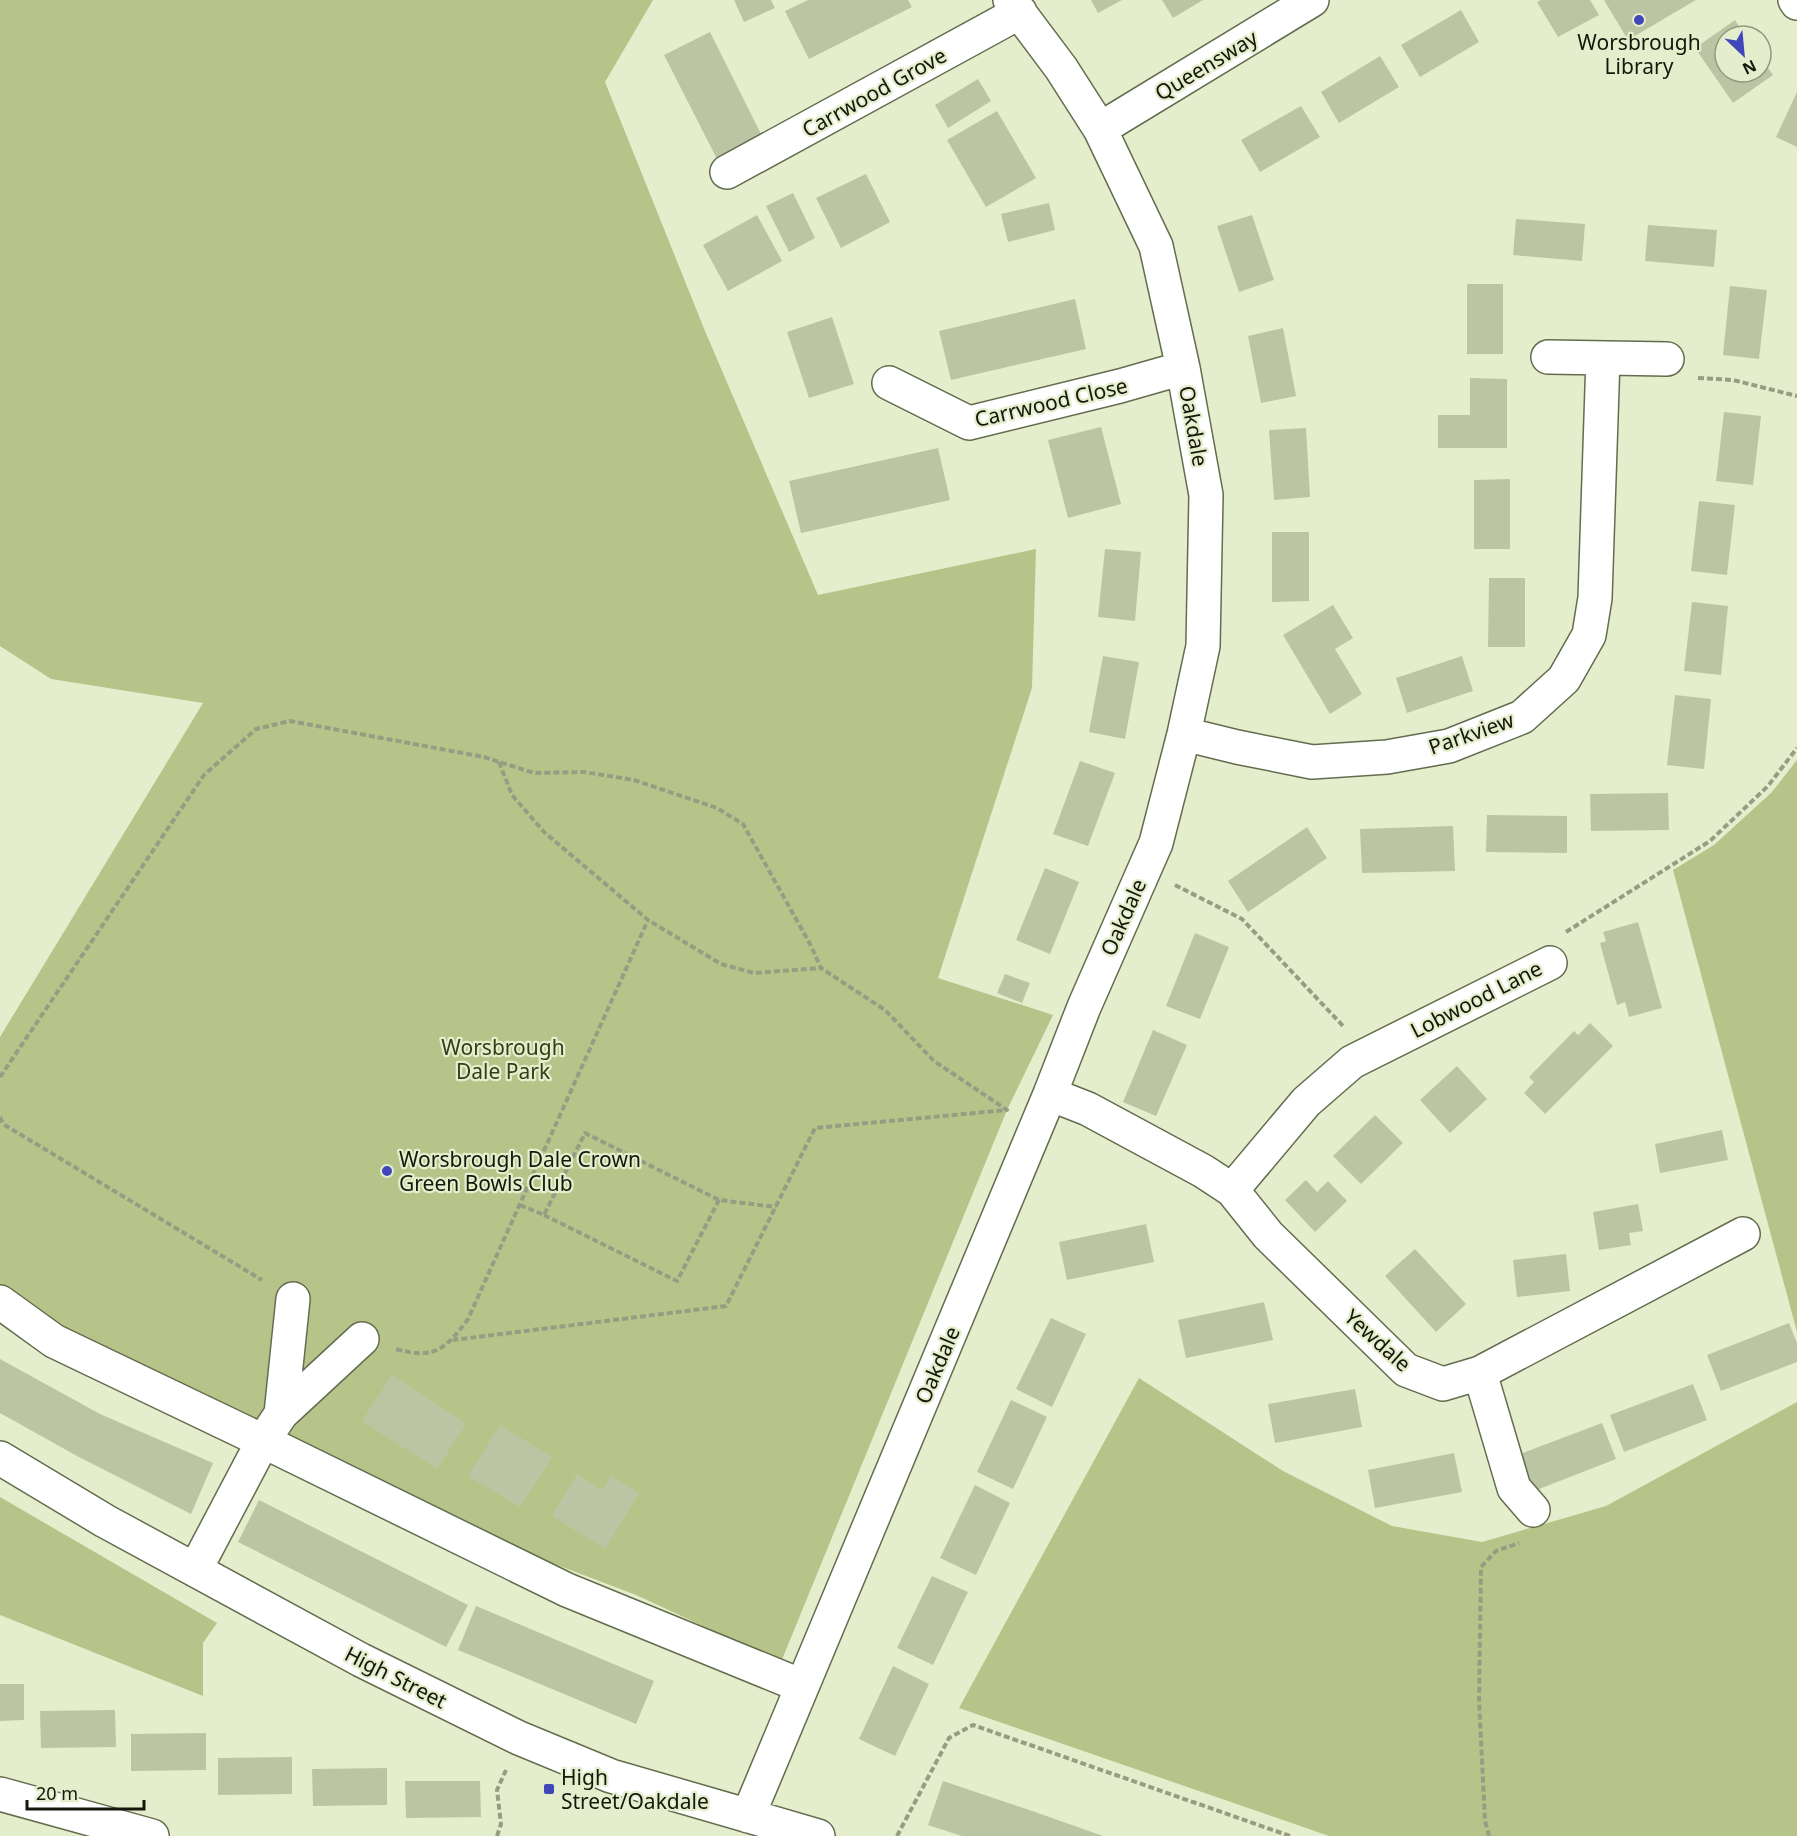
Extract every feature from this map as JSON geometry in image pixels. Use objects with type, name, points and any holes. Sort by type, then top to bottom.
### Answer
[{"type":"street","name":"Queensway","points":[[1100,129],[1312,0]]},
{"type":"street","name":"Oakdale","points":[[748,1816],[1050,1094],[1084,1007],[1156,843],[1184,734],[1203,646],[1206,495],[1183,368],[1155,246],[1100,129],[1061,68],[1016,6]]},
{"type":"street","name":"Carrwood Grove","points":[[727,172],[1016,6]]},
{"type":"street","points":[[1548,357],[1667,359]]},
{"type":"street","name":"Parkview","points":[[1184,734],[1312,762],[1387,757],[1449,746],[1522,717],[1564,679],[1589,635],[1595,598],[1604,358]]},
{"type":"street","name":"Carrwood Close","points":[[889,383],[969,423],[1183,368]]},
{"type":"street","name":"Lobwood Lane","points":[[1232,1190],[1306,1102],[1352,1062],[1550,963]]},
{"type":"street","name":"Yewdale","points":[[1050,1094],[1088,1108],[1203,1171],[1232,1190],[1268,1235],[1406,1370],[1443,1384],[1480,1373],[1743,1234]]},
{"type":"street","points":[[272,1428],[293,1299]]},
{"type":"street","points":[[0,1302],[54,1341],[272,1428],[567,1590],[802,1686]]},
{"type":"street","points":[[195,1570],[272,1428],[362,1339]]},
{"type":"street","points":[[1480,1373],[1514,1488],[1533,1509]]},
{"type":"street","name":"High Street","points":[[0,1458],[105,1521],[360,1660],[519,1738],[611,1776],[818,1836]]},
{"type":"street","points":[[0,1794],[152,1836]]},
{"type":"path","points":[[1667,359],[1675,377],[1733,380],[1797,396]]},
{"type":"path","points":[[0,1077],[204,775],[256,729],[290,721],[484,757],[534,773],[584,772],[634,780],[717,808],[743,824],[821,968],[885,1010],[934,1060],[1007,1110],[816,1128],[726,1306],[453,1340]]},
{"type":"path","name":"Lobwood Lane","points":[[1550,963],[1543,947],[1710,841],[1768,786],[1797,748]]},
{"type":"path","points":[[499,762],[512,795],[544,832],[648,920],[721,964],[754,973],[821,968]]},
{"type":"path","points":[[1144,870],[1242,919],[1370,1053]]},
{"type":"path","points":[[362,1339],[412,1353],[434,1352],[453,1340],[468,1319],[648,920]]},
{"type":"path","points":[[0,1117],[3,1124],[293,1299]]},
{"type":"path","points":[[544,1215],[585,1133],[719,1200],[776,1208]]},
{"type":"path","points":[[520,1205],[677,1281],[719,1200]]},
{"type":"path","points":[[1489,1836],[1485,1821],[1479,1700],[1481,1567],[1496,1551],[1519,1543],[1530,1542]]},
{"type":"path","points":[[897,1836],[949,1738],[974,1725],[1290,1836]]},
{"type":"path","points":[[497,1836],[501,1824],[497,1790],[519,1738]]},
{"type":"green space","name":"Worsbrough Dale Park","points":[[0,0],[653,0],[605,82],[705,331],[818,595],[1036,549],[1032,688],[938,978],[1053,1015],[1007,1110],[781,1662],[636,1595],[444,1522],[62,1331],[0,1289],[0,1037],[203,703],[51,679],[0,646]]},
{"type":"green space","points":[[1797,760],[1797,1332],[1673,870],[1714,845],[1772,792]]},
{"type":"green space","points":[[1139,1378],[1283,1471],[1392,1526],[1482,1542],[1606,1506],[1797,1402],[1797,1836],[1329,1836],[959,1708]]},
{"type":"green space","points":[[0,1497],[217,1623],[203,1643],[203,1696],[0,1615]]},
{"type":"building","points":[[734,0],[771,0],[775,8],[744,22]]},
{"type":"building","points":[[808,0],[908,0],[912,7],[809,59],[785,11]]},
{"type":"building","points":[[1091,0],[1122,0],[1098,13]]},
{"type":"building","points":[[1162,0],[1203,0],[1173,18]]},
{"type":"building","points":[[1541,0],[1590,0],[1599,15],[1558,37],[1537,2]]},
{"type":"building","name":"Worsbrough Library","points":[[1604,0],[1696,0],[1628,40]]},
{"type":"building","points":[[1461,10],[1479,42],[1420,77],[1401,45]]},
{"type":"building","points":[[710,32],[763,138],[718,161],[664,55]]},
{"type":"building","points":[[1713,35],[1713,74],[1695,48]]},
{"type":"building","points":[[1380,56],[1399,87],[1339,123],[1321,92]]},
{"type":"building","points":[[978,79],[991,101],[948,128],[935,105]]},
{"type":"building","points":[[1720,84],[1760,84],[1733,103]]},
{"type":"building","points":[[1797,92],[1797,147],[1776,137]]},
{"type":"building","points":[[1301,106],[1320,137],[1260,172],[1241,140]]},
{"type":"building","points":[[997,111],[1036,178],[986,207],[947,140]]},
{"type":"building","points":[[866,174],[890,222],[841,248],[816,198]]},
{"type":"building","points":[[793,193],[815,238],[789,252],[766,206]]},
{"type":"building","points":[[1049,203],[1055,230],[1008,242],[1001,214]]},
{"type":"building","points":[[757,215],[782,261],[728,291],[703,245]]},
{"type":"building","points":[[1252,215],[1274,280],[1239,292],[1217,226]]},
{"type":"building","points":[[1516,219],[1585,224],[1582,261],[1513,255]]},
{"type":"building","points":[[1648,225],[1717,230],[1714,267],[1645,261]]},
{"type":"building","points":[[1467,284],[1503,284],[1503,354],[1467,354]]},
{"type":"building","points":[[1730,286],[1767,290],[1759,359],[1723,355]]},
{"type":"building","points":[[1075,299],[1086,349],[951,380],[939,331]]},
{"type":"building","points":[[832,317],[854,384],[809,398],[787,332]]},
{"type":"building","points":[[1283,328],[1296,396],[1261,403],[1248,336]]},
{"type":"building","points":[[1470,378],[1507,379],[1507,448],[1438,448],[1438,415],[1470,415]]},
{"type":"building","points":[[1724,412],[1761,416],[1753,485],[1716,481]]},
{"type":"building","points":[[1101,427],[1121,504],[1068,518],[1048,440]]},
{"type":"building","points":[[1306,428],[1310,497],[1274,500],[1269,430]]},
{"type":"building","points":[[938,448],[950,500],[801,533],[789,481]]},
{"type":"building","points":[[1510,479],[1510,549],[1474,549],[1474,480]]},
{"type":"building","points":[[1699,501],[1735,505],[1727,575],[1691,571]]},
{"type":"building","points":[[1272,532],[1309,532],[1309,601],[1272,602]]},
{"type":"building","points":[[1105,549],[1141,552],[1135,621],[1098,617]]},
{"type":"building","points":[[1489,578],[1525,578],[1525,647],[1488,647]]},
{"type":"building","points":[[1692,602],[1728,606],[1721,675],[1684,671]]},
{"type":"building","points":[[1333,605],[1353,638],[1335,649],[1362,694],[1330,714],[1283,635]]},
{"type":"building","points":[[1103,656],[1139,662],[1125,739],[1089,732]]},
{"type":"building","points":[[1462,656],[1473,691],[1407,713],[1396,678]]},
{"type":"building","points":[[1675,695],[1711,699],[1704,769],[1667,765]]},
{"type":"building","points":[[1080,761],[1115,773],[1088,846],[1053,834]]},
{"type":"building","points":[[1668,793],[1669,830],[1591,831],[1590,794]]},
{"type":"building","points":[[1487,815],[1567,816],[1567,853],[1486,852]]},
{"type":"building","points":[[1453,826],[1455,871],[1362,873],[1360,829]]},
{"type":"building","points":[[1307,827],[1327,858],[1248,912],[1228,881]]},
{"type":"building","points":[[1045,868],[1079,882],[1050,954],[1016,940]]},
{"type":"building","points":[[1638,922],[1662,1008],[1629,1017],[1625,1002],[1617,1005],[1600,943],[1606,941],[1603,932]]},
{"type":"building","points":[[1195,933],[1229,947],[1200,1019],[1166,1006]]},
{"type":"building","points":[[1005,974],[1030,983],[1022,1003],[997,993]]},
{"type":"building","points":[[1590,1023],[1613,1046],[1545,1114],[1524,1093],[1534,1082],[1529,1077],[1574,1031],[1578,1035]]},
{"type":"building","points":[[1153,1030],[1187,1045],[1156,1116],[1123,1102]]},
{"type":"building","points":[[1457,1066],[1487,1099],[1450,1133],[1420,1100]]},
{"type":"building","points":[[1375,1115],[1403,1143],[1361,1184],[1333,1156]]},
{"type":"building","points":[[1722,1130],[1728,1160],[1660,1173],[1655,1144]]},
{"type":"building","points":[[1306,1180],[1317,1192],[1328,1181],[1347,1201],[1315,1232],[1285,1200]]},
{"type":"building","points":[[1638,1204],[1643,1231],[1629,1233],[1631,1245],[1599,1250],[1593,1212]]},
{"type":"building","points":[[1146,1224],[1154,1262],[1067,1280],[1059,1242]]},
{"type":"building","points":[[1415,1249],[1466,1304],[1436,1332],[1385,1276]]},
{"type":"building","points":[[1566,1254],[1570,1291],[1517,1297],[1513,1260]]},
{"type":"building","points":[[1264,1302],[1273,1340],[1186,1358],[1178,1320]]},
{"type":"building","points":[[1051,1318],[1086,1334],[1052,1407],[1016,1389]]},
{"type":"building","points":[[1789,1323],[1797,1343],[1797,1362],[1721,1391],[1707,1355]]},
{"type":"building","points":[[0,1359],[100,1414],[213,1463],[191,1514],[77,1456],[0,1413]]},
{"type":"building","points":[[392,1375],[466,1424],[437,1469],[362,1421]]},
{"type":"building","points":[[1693,1384],[1707,1420],[1624,1452],[1610,1415]]},
{"type":"building","points":[[1355,1389],[1362,1427],[1275,1443],[1268,1404]]},
{"type":"building","points":[[1011,1400],[1047,1417],[1013,1489],[977,1472]]},
{"type":"building","points":[[1602,1423],[1616,1459],[1534,1491],[1520,1454]]},
{"type":"building","points":[[500,1425],[552,1457],[520,1507],[468,1476]]},
{"type":"building","points":[[1454,1453],[1462,1492],[1375,1508],[1368,1470]]},
{"type":"building","points":[[577,1474],[602,1490],[611,1475],[639,1493],[605,1549],[552,1516]]},
{"type":"building","points":[[975,1485],[1010,1503],[976,1575],[940,1558]]},
{"type":"building","points":[[259,1500],[468,1605],[446,1647],[238,1542]]},
{"type":"building","points":[[932,1576],[968,1592],[933,1665],[897,1648]]},
{"type":"building","points":[[476,1606],[654,1681],[636,1724],[458,1650]]},
{"type":"building","points":[[893,1666],[929,1684],[895,1756],[859,1739]]},
{"type":"building","points":[[0,1684],[24,1684],[24,1720],[0,1721]]},
{"type":"building","points":[[115,1710],[116,1747],[41,1748],[40,1711]]},
{"type":"building","points":[[206,1733],[206,1770],[131,1771],[131,1734]]},
{"type":"building","points":[[292,1757],[292,1794],[218,1795],[218,1758]]},
{"type":"building","points":[[387,1768],[387,1805],[313,1806],[312,1769]]},
{"type":"building","points":[[405,1781],[480,1781],[481,1817],[406,1818]]},
{"type":"building","points":[[943,1781],[1103,1836],[962,1836],[928,1825]]},
{"type":"place","name":"Worsbrough Library","points":[[1639,20]]},
{"type":"place","name":"Worsbrough Dale Crown Green Bowls Club","points":[[387,1171]]},
{"type":"place","name":"High Street/Oakdale","points":[[549,1789]]}]
